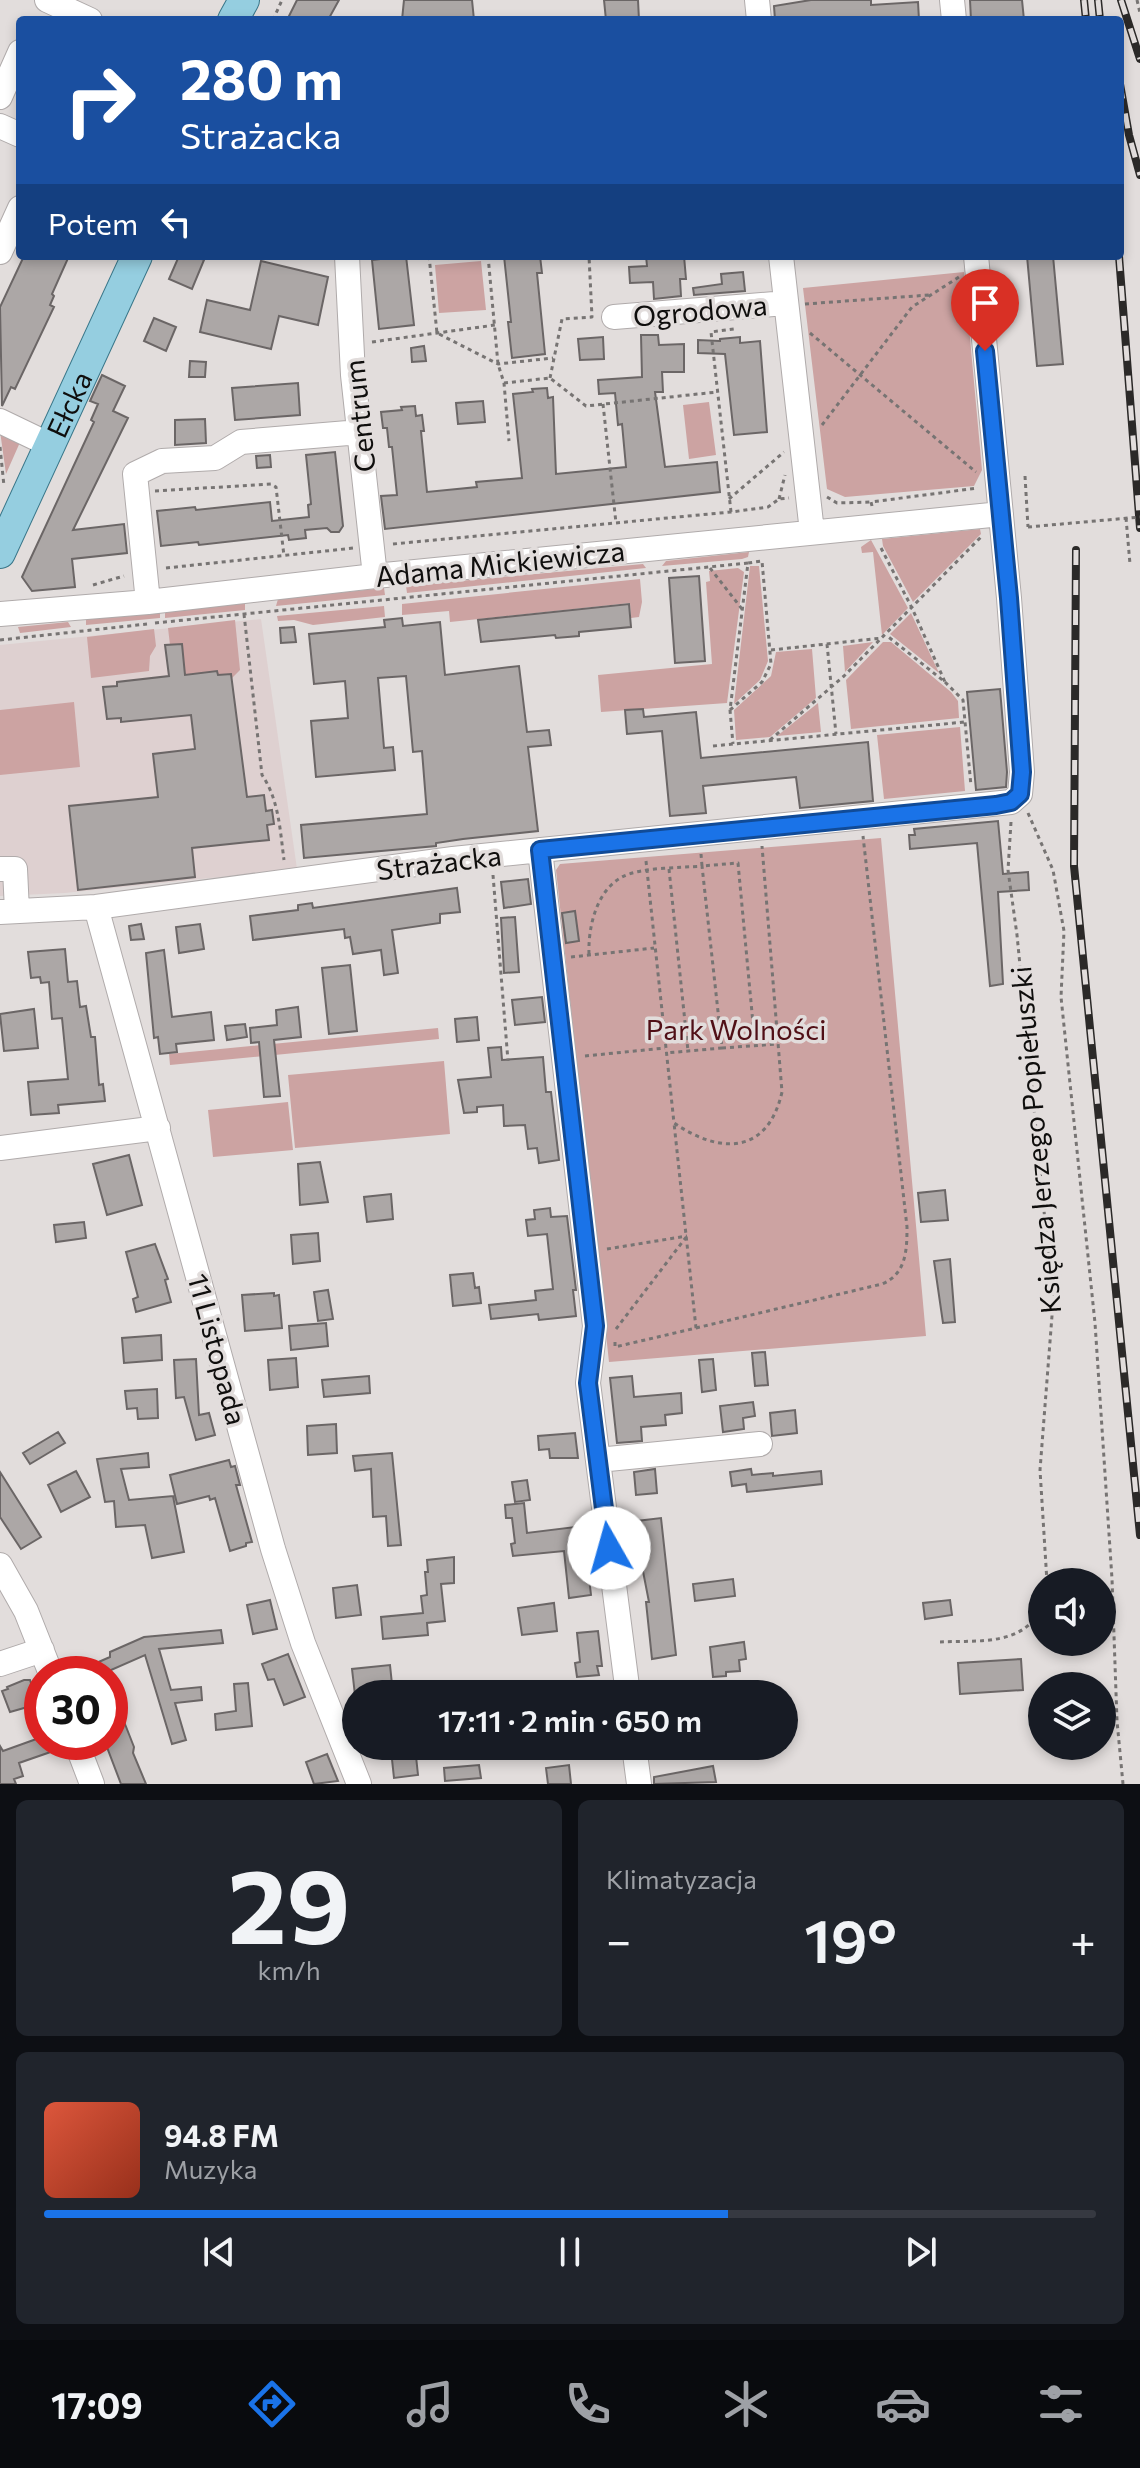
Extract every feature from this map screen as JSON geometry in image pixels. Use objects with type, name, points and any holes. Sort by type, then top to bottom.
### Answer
[{"type":"main road","name":"Ełcka","points":[[0,553],[118,260]]},
{"type":"main road","name":"Ełcka","points":[[2,499],[43,441],[135,260]]},
{"type":"street","points":[[45,0],[81,16]]},
{"type":"street","points":[[0,97],[16,61]]},
{"type":"street","points":[[0,252],[16,217]]},
{"type":"street","name":"Centrum","points":[[347,260],[353,375],[375,576]]},
{"type":"street","points":[[782,260],[794,304],[812,532]]},
{"type":"street","points":[[972,264],[1001,514],[1021,757],[1016,798]]},
{"type":"street","name":"Ogrodowa","points":[[614,317],[794,304]]},
{"type":"street","points":[[0,421],[43,441]]},
{"type":"street","points":[[148,602],[135,474],[162,461],[215,458],[241,442],[360,432]]},
{"type":"street","name":"Adama Mickiewicza","points":[[0,614],[148,602],[812,532],[872,513],[1001,514]]},
{"type":"street","name":"Strażacka","points":[[8,911],[96,907],[491,855],[1016,798]]},
{"type":"street","points":[[540,850],[595,1326],[588,1383],[626,1680]]},
{"type":"street","points":[[0,869],[15,869],[8,911]]},
{"type":"street","name":"11 Listopada","points":[[96,907],[273,1549],[303,1643],[359,1784]]},
{"type":"street","points":[[0,1148],[158,1128]]},
{"type":"street","points":[[598,1460],[760,1444]]},
{"type":"street","points":[[0,1565],[26,1611],[44,1656]]},
{"type":"street","points":[[0,1664],[42,1650]]},
{"type":"street","points":[[83,1760],[92,1784]]},
{"type":"street","points":[[636,1760],[639,1784]]},
{"type":"path","points":[[1137,0],[1140,13]]},
{"type":"path","points":[[429,260],[437,333]]},
{"type":"path","points":[[488,260],[509,441]]},
{"type":"path","points":[[550,378],[562,319],[592,317],[589,260]]},
{"type":"path","points":[[817,432],[912,307],[972,264]]},
{"type":"path","points":[[794,304],[931,295]]},
{"type":"path","points":[[361,343],[495,325]]},
{"type":"path","points":[[803,328],[986,479],[976,490],[872,513],[837,503],[824,495]]},
{"type":"path","points":[[731,512],[711,332],[743,329]]},
{"type":"path","points":[[437,333],[498,364],[553,358]]},
{"type":"path","points":[[504,383],[550,378],[586,406],[717,392]]},
{"type":"path","points":[[603,404],[616,523]]},
{"type":"path","points":[[0,447],[2,499]]},
{"type":"path","points":[[729,499],[787,449]]},
{"type":"path","points":[[1025,476],[1028,527],[1140,517]]},
{"type":"path","points":[[137,492],[271,484],[276,487],[284,556]]},
{"type":"path","points":[[85,587],[145,570],[731,512],[768,507],[779,499]]},
{"type":"path","points":[[756,509],[756,519]]},
{"type":"path","points":[[872,513],[877,540],[945,682]]},
{"type":"path","points":[[1126,518],[1130,564]]},
{"type":"path","points":[[770,740],[831,688],[984,534],[988,536]]},
{"type":"path","points":[[0,640],[762,561],[771,664],[767,674],[749,695],[730,710]]},
{"type":"path","points":[[733,744],[730,710],[748,563]]},
{"type":"path","points":[[709,566],[742,609]]},
{"type":"path","points":[[244,614],[262,775],[271,787],[285,863],[278,864]]},
{"type":"path","points":[[771,650],[884,636],[945,682],[963,700],[972,796]]},
{"type":"path","points":[[827,644],[836,734]]},
{"type":"path","points":[[713,746],[965,722]]},
{"type":"path","points":[[1016,798],[1053,870],[1064,931],[1061,997],[1095,1323],[1123,1784]]},
{"type":"path","name":"Księdza Jerzego Popiełuszki","points":[[1016,798],[1008,870],[1009,890],[1017,935],[1053,1303],[1040,1470],[1047,1568]]},
{"type":"path","points":[[613,1318],[615,1347],[882,1284],[898,1274],[904,1260],[907,1227],[862,834]]},
{"type":"path","points":[[674,1123],[701,1139],[717,1144],[737,1144],[754,1139],[771,1123],[778,1109],[782,1092],[762,842]]},
{"type":"path","points":[[700,848],[722,1048]]},
{"type":"path","points":[[645,853],[696,1328]]},
{"type":"path","points":[[491,855],[508,1061]]},
{"type":"path","points":[[589,954],[589,929],[598,907],[609,888],[623,876],[738,863],[755,1045]]},
{"type":"path","points":[[669,869],[688,1051]]},
{"type":"path","points":[[570,957],[654,948]]},
{"type":"path","points":[[565,1057],[778,1044]]},
{"type":"path","points":[[605,1250],[687,1236]]},
{"type":"path","points":[[614,1332],[687,1236]]},
{"type":"path","points":[[940,1642],[1002,1638],[1028,1628]]},
{"type":"shaded area","points":[[261,619],[297,869],[65,893],[0,896],[0,645]]},
{"type":"green space","points":[[481,261],[486,310],[439,313],[435,265]]},
{"type":"green space","points":[[964,272],[982,470],[974,486],[845,497],[827,489],[803,288]]},
{"type":"green space","points":[[709,402],[716,455],[689,459],[683,405]]},
{"type":"green space","points":[[0,431],[21,440],[6,474]]},
{"type":"green space","points":[[980,529],[981,534],[913,602],[882,539]]},
{"type":"green space","points":[[871,540],[908,608],[882,635],[873,552],[862,553],[861,547]]},
{"type":"green space","points":[[749,552],[748,557],[742,559],[662,566],[666,561]]},
{"type":"green space","points":[[643,564],[646,568],[407,593],[406,586]]},
{"type":"green space","points":[[750,566],[759,566],[768,661],[760,680],[734,704]]},
{"type":"green space","points":[[738,568],[744,572],[727,703],[601,712],[598,675],[712,664],[706,582],[710,581],[709,571]]},
{"type":"green space","points":[[640,579],[642,602],[639,617],[631,618],[630,603],[450,622],[449,611],[402,615],[402,604]]},
{"type":"green space","points":[[384,588],[385,595],[276,606],[278,599]]},
{"type":"green space","points":[[245,602],[245,610],[165,618],[165,611]]},
{"type":"green space","points":[[384,606],[385,617],[313,625],[294,620],[278,621],[277,616]]},
{"type":"green space","points":[[160,612],[160,618],[86,625],[86,619]]},
{"type":"green space","points":[[911,613],[939,673],[890,634]]},
{"type":"green space","points":[[235,620],[240,670],[231,679],[218,675],[217,671],[175,676],[182,644],[170,645],[168,628]]},
{"type":"green space","points":[[68,622],[71,627],[20,633],[18,627]]},
{"type":"green space","points":[[154,629],[156,646],[150,656],[149,671],[91,678],[87,637]]},
{"type":"green space","points":[[873,642],[845,672],[843,646]]},
{"type":"green space","points":[[883,642],[891,642],[951,692],[958,701],[959,718],[851,729],[846,680]]},
{"type":"green space","points":[[812,649],[816,698],[770,737],[736,740],[734,710],[771,676],[776,652]]},
{"type":"green space","points":[[74,702],[80,767],[0,775],[0,710]]},
{"type":"green space","points":[[818,703],[821,732],[777,736]]},
{"type":"green space","points":[[960,727],[965,791],[884,799],[877,735]]},
{"type":"green space","name":"Park Wolności","points":[[881,838],[926,1336],[609,1362],[556,870],[560,864]]},
{"type":"green space","points":[[438,1028],[439,1039],[170,1065],[169,1054]]},
{"type":"green space","points":[[444,1061],[450,1134],[295,1148],[288,1075]]},
{"type":"green space","points":[[288,1102],[293,1150],[213,1157],[208,1110]]},
{"type":"building","points":[[297,0],[339,0],[330,16],[289,16]]},
{"type":"building","points":[[404,0],[472,0],[474,16],[402,16]]},
{"type":"building","points":[[604,0],[638,0],[639,16],[606,16]]},
{"type":"building","points":[[811,0],[871,0],[871,5],[918,2],[919,16],[775,16],[774,6]]},
{"type":"building","points":[[970,0],[1022,0],[1024,16],[971,16]]},
{"type":"building","points":[[22,260],[67,260],[52,294],[50,305],[54,307],[15,389],[11,387],[2,406],[0,307]]},
{"type":"building","points":[[177,260],[204,260],[192,289],[169,279]]},
{"type":"building","points":[[372,260],[406,260],[414,325],[379,329]]},
{"type":"building","points":[[504,260],[540,260],[542,273],[537,273],[545,354],[512,358],[508,322],[511,322]]},
{"type":"building","points":[[646,260],[684,260],[686,279],[680,279],[681,296],[654,299],[653,282],[630,283],[629,267],[647,266]]},
{"type":"building","points":[[1027,260],[1053,260],[1063,364],[1037,366]]},
{"type":"building","points":[[261,261],[328,277],[318,325],[279,316],[271,349],[200,332],[207,300],[250,310]]},
{"type":"building","points":[[743,272],[745,291],[694,295],[693,288],[722,284],[721,274]]},
{"type":"building","points":[[154,318],[176,327],[166,351],[144,341]]},
{"type":"building","points":[[641,335],[658,335],[659,345],[684,344],[684,372],[662,372],[663,392],[655,392],[665,467],[717,462],[720,492],[385,529],[381,496],[397,495],[392,447],[389,447],[387,428],[383,428],[381,412],[415,406],[416,416],[422,415],[427,492],[477,487],[476,482],[522,478],[513,394],[533,392],[532,389],[547,388],[548,398],[553,397],[556,474],[626,467],[615,393],[599,394],[598,380],[642,377]]},
{"type":"building","points":[[603,337],[604,359],[580,360],[578,339]]},
{"type":"building","points":[[740,337],[740,343],[760,341],[767,432],[734,435],[725,354],[698,353],[698,340],[720,341]]},
{"type":"building","points":[[424,346],[426,361],[412,362],[411,348]]},
{"type":"building","points":[[190,361],[206,362],[205,377],[189,377]]},
{"type":"building","points":[[102,375],[125,386],[113,411],[128,418],[73,530],[124,524],[127,553],[72,559],[75,587],[32,591],[22,577],[94,422],[91,420],[98,404],[90,401]]},
{"type":"building","points":[[298,383],[300,415],[235,420],[232,388]]},
{"type":"building","points":[[483,401],[485,422],[458,424],[456,403]]},
{"type":"building","points":[[205,419],[206,443],[175,445],[175,420]]},
{"type":"building","points":[[335,452],[343,526],[339,532],[331,532],[327,528],[305,530],[306,538],[289,540],[288,535],[161,546],[157,511],[270,502],[272,521],[309,517],[308,505],[311,504],[306,455]]},
{"type":"building","points":[[270,455],[271,467],[257,468],[256,456]]},
{"type":"building","points":[[699,576],[705,661],[675,663],[669,578]]},
{"type":"building","points":[[629,604],[631,627],[579,632],[579,636],[556,638],[555,635],[481,642],[478,620]]},
{"type":"building","points":[[402,618],[403,626],[440,622],[445,675],[519,666],[527,732],[549,730],[551,745],[528,747],[538,831],[463,839],[436,843],[436,846],[304,858],[301,825],[427,814],[422,751],[413,752],[406,676],[378,678],[384,748],[393,747],[395,770],[316,777],[311,721],[348,718],[345,681],[314,684],[309,634],[385,627],[384,620]]},
{"type":"building","points":[[294,627],[296,642],[281,643],[280,628]]},
{"type":"building","points":[[182,644],[185,675],[217,671],[218,675],[231,674],[247,797],[264,795],[266,811],[272,810],[274,824],[267,825],[269,840],[192,848],[195,877],[78,890],[69,806],[158,797],[153,754],[195,749],[191,715],[121,722],[121,718],[107,719],[103,687],[117,686],[117,682],[169,676],[165,645]]},
{"type":"building","points":[[1000,689],[1006,787],[976,790],[967,692]]},
{"type":"building","points":[[643,709],[644,717],[696,712],[701,758],[868,742],[873,801],[800,808],[796,777],[703,786],[706,813],[670,816],[662,731],[627,734],[625,710]]},
{"type":"building","points":[[998,821],[1003,874],[1028,872],[1029,890],[998,892],[1003,984],[990,986],[977,843],[910,849],[909,835],[915,835],[914,829]]},
{"type":"building","points":[[528,879],[531,904],[504,908],[501,882]]},
{"type":"building","points":[[457,888],[460,912],[440,914],[440,923],[392,930],[398,973],[384,975],[381,950],[353,954],[350,937],[345,938],[344,929],[253,940],[250,916],[298,910],[298,905],[312,903],[313,908]]},
{"type":"building","points":[[575,911],[579,941],[566,943],[562,913]]},
{"type":"building","points":[[515,917],[519,972],[504,973],[501,918]]},
{"type":"building","points":[[141,924],[144,939],[131,940],[129,926]]},
{"type":"building","points":[[200,924],[204,949],[179,953],[176,927]]},
{"type":"building","points":[[65,949],[68,982],[77,981],[80,1007],[86,1006],[91,1037],[95,1037],[99,1085],[103,1084],[105,1101],[58,1105],[59,1113],[31,1115],[28,1082],[68,1079],[62,1018],[52,1019],[49,982],[41,983],[40,977],[31,978],[28,952]]},
{"type":"building","points":[[164,950],[172,1017],[211,1012],[214,1040],[176,1044],[177,1052],[160,1054],[158,1037],[154,1038],[146,953]]},
{"type":"building","points":[[350,965],[357,1031],[329,1034],[322,968]]},
{"type":"building","points":[[542,997],[545,1022],[515,1025],[512,1000]]},
{"type":"building","points":[[298,1007],[301,1037],[274,1040],[280,1096],[264,1097],[259,1042],[251,1043],[250,1028],[277,1025],[276,1010]]},
{"type":"building","points":[[34,1009],[38,1048],[4,1051],[0,1014]]},
{"type":"building","points":[[477,1017],[479,1040],[457,1042],[455,1019]]},
{"type":"building","points":[[245,1024],[247,1037],[227,1040],[225,1026]]},
{"type":"building","points":[[501,1047],[502,1060],[543,1057],[546,1092],[551,1092],[559,1160],[539,1163],[537,1148],[528,1149],[525,1125],[504,1126],[503,1105],[477,1107],[477,1112],[464,1113],[458,1080],[491,1077],[488,1048]]},
{"type":"building","points":[[129,1155],[142,1205],[107,1215],[93,1164]]},
{"type":"building","points":[[320,1162],[328,1202],[300,1205],[298,1164]]},
{"type":"building","points":[[945,1190],[948,1220],[921,1222],[918,1193]]},
{"type":"building","points":[[391,1194],[393,1219],[367,1222],[364,1197]]},
{"type":"building","points":[[550,1208],[551,1217],[567,1216],[576,1316],[539,1320],[538,1314],[491,1319],[489,1305],[536,1300],[535,1291],[553,1289],[547,1234],[528,1236],[526,1220],[535,1219],[534,1210]]},
{"type":"building","points":[[84,1222],[86,1238],[56,1242],[54,1225]]},
{"type":"building","points":[[318,1233],[320,1261],[293,1264],[291,1235]]},
{"type":"building","points":[[155,1244],[168,1279],[165,1280],[171,1302],[136,1312],[133,1299],[138,1297],[126,1252]]},
{"type":"building","points":[[950,1259],[955,1322],[943,1323],[934,1261]]},
{"type":"building","points":[[473,1273],[481,1303],[453,1306],[450,1275]]},
{"type":"building","points":[[328,1290],[333,1319],[318,1321],[314,1292]]},
{"type":"building","points":[[274,1293],[274,1296],[279,1295],[282,1328],[245,1331],[242,1295]]},
{"type":"building","points":[[326,1323],[328,1346],[291,1350],[289,1326]]},
{"type":"building","points":[[161,1335],[162,1360],[124,1363],[122,1338]]},
{"type":"building","points":[[765,1352],[768,1385],[755,1386],[752,1353]]},
{"type":"building","points":[[296,1358],[298,1387],[270,1390],[268,1360]]},
{"type":"building","points":[[196,1359],[199,1415],[209,1413],[215,1435],[196,1440],[184,1397],[176,1398],[174,1360]]},
{"type":"building","points":[[713,1359],[716,1390],[702,1392],[699,1360]]},
{"type":"building","points":[[369,1376],[370,1393],[324,1397],[322,1380]]},
{"type":"building","points":[[632,1376],[634,1397],[681,1393],[682,1413],[665,1415],[666,1425],[641,1427],[642,1441],[617,1443],[610,1378]]},
{"type":"building","points":[[157,1389],[158,1418],[138,1419],[137,1408],[127,1409],[125,1391]]},
{"type":"building","points":[[753,1402],[755,1416],[743,1418],[744,1429],[723,1432],[720,1406]]},
{"type":"building","points":[[795,1410],[797,1433],[772,1436],[770,1413]]},
{"type":"building","points":[[336,1424],[337,1453],[308,1455],[307,1426]]},
{"type":"building","points":[[58,1432],[65,1443],[30,1464],[23,1453]]},
{"type":"building","points":[[575,1433],[578,1458],[550,1458],[549,1449],[539,1450],[538,1436]]},
{"type":"building","points":[[148,1453],[149,1467],[121,1469],[129,1500],[173,1496],[184,1552],[152,1558],[145,1525],[116,1527],[114,1501],[105,1502],[97,1459]]},
{"type":"building","points":[[392,1453],[401,1545],[388,1546],[386,1516],[373,1517],[371,1469],[355,1471],[353,1456]]},
{"type":"building","points":[[229,1460],[231,1467],[235,1466],[240,1485],[236,1485],[252,1542],[230,1551],[215,1498],[210,1500],[209,1496],[177,1504],[170,1475]]},
{"type":"building","points":[[655,1469],[657,1493],[636,1495],[634,1472]]},
{"type":"building","points":[[751,1469],[752,1475],[773,1473],[773,1476],[821,1471],[822,1484],[747,1492],[746,1484],[732,1486],[730,1472]]},
{"type":"building","points":[[76,1471],[90,1497],[61,1512],[48,1485]]},
{"type":"building","points":[[0,1472],[41,1537],[21,1549],[0,1517]]},
{"type":"building","points":[[527,1480],[530,1500],[515,1502],[512,1482]]},
{"type":"building","points":[[524,1503],[527,1533],[583,1526],[591,1595],[569,1598],[564,1551],[513,1556],[512,1518],[506,1518],[505,1505]]},
{"type":"building","points":[[661,1518],[676,1655],[652,1659],[646,1602],[649,1602],[634,1525],[637,1521]]},
{"type":"building","points":[[454,1557],[454,1583],[441,1584],[445,1621],[427,1623],[428,1635],[383,1639],[381,1617],[423,1613],[421,1596],[427,1595],[427,1560]]},
{"type":"building","points":[[733,1579],[735,1596],[695,1601],[693,1584]]},
{"type":"building","points":[[357,1585],[361,1615],[336,1618],[333,1588]]},
{"type":"building","points":[[270,1600],[277,1629],[253,1634],[247,1605]]},
{"type":"building","points":[[950,1600],[952,1615],[925,1619],[923,1603]]},
{"type":"building","points":[[554,1603],[557,1631],[522,1635],[518,1608]]},
{"type":"building","points":[[221,1630],[223,1643],[159,1649],[171,1690],[201,1687],[202,1700],[175,1703],[186,1740],[172,1744],[145,1655],[128,1663],[128,1656],[110,1656],[110,1652],[144,1637]]},
{"type":"building","points":[[598,1631],[602,1666],[597,1666],[599,1675],[577,1677],[575,1663],[580,1662],[577,1633]]},
{"type":"building","points":[[744,1642],[746,1659],[739,1660],[740,1671],[713,1677],[710,1647]]},
{"type":"building","points":[[288,1654],[305,1697],[284,1705],[274,1679],[268,1680],[262,1664]]},
{"type":"building","points":[[1021,1659],[1023,1690],[960,1694],[958,1663]]},
{"type":"building","points":[[390,1665],[392,1680],[353,1680],[352,1669]]},
{"type":"building","points":[[24,1680],[24,1708],[10,1712],[2,1691]]},
{"type":"building","points":[[248,1683],[252,1726],[216,1730],[215,1714],[236,1711],[234,1684]]},
{"type":"building","points":[[128,1732],[146,1784],[121,1784],[112,1760],[128,1760]]},
{"type":"building","points":[[24,1743],[24,1760],[28,1760],[19,1763],[23,1776],[14,1779],[16,1784],[0,1784],[0,1746],[3,1751]]},
{"type":"building","points":[[327,1754],[338,1781],[314,1784],[306,1762]]},
{"type":"building","points":[[392,1760],[416,1760],[418,1775],[394,1778]]},
{"type":"building","points":[[479,1765],[481,1778],[445,1781],[444,1768]]},
{"type":"building","points":[[569,1765],[571,1784],[548,1784],[546,1768]]},
{"type":"building","points":[[713,1766],[716,1782],[654,1784],[654,1777]]},
{"type":"railway","points":[[1084,0],[1086,16]]},
{"type":"railway","points":[[1098,0],[1100,16]]},
{"type":"railway","points":[[1121,0],[1140,59]]},
{"type":"railway","points":[[1124,107],[1140,175]]},
{"type":"railway","points":[[1119,260],[1140,528]]},
{"type":"railway","points":[[1076,550],[1074,866],[1140,1535]]},
{"type":"route","points":[[609,1548],[588,1383],[595,1326],[540,850],[996,805],[1011,802],[1020,794],[1022,772],[1009,598],[985,351]]}]
